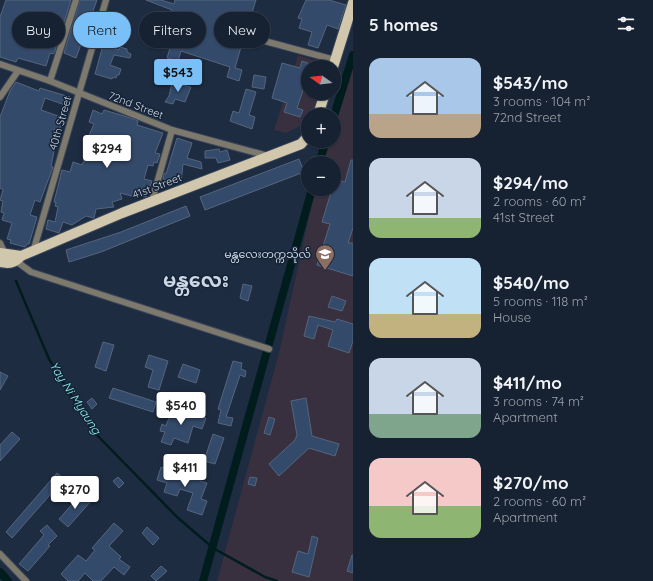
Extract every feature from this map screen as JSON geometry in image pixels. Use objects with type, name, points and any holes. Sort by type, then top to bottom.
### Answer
[{"type":"main road","points":[[335,60],[353,3]]},
{"type":"main road","name":"41st Street","points":[[8,258],[33,252],[70,234],[301,144]]},
{"type":"street","points":[[50,81],[76,0]]},
{"type":"street","name":"40th Street","points":[[33,252],[106,0]]},
{"type":"street","points":[[270,44],[321,60]]},
{"type":"street","name":"72nd Street","points":[[0,64],[50,81],[172,130],[268,156]]},
{"type":"street","points":[[0,97],[18,71]]},
{"type":"street","points":[[152,201],[172,130]]},
{"type":"street","points":[[0,243],[8,258],[31,272],[267,348]]},
{"type":"street","points":[[0,554],[26,581]]},
{"type":"shaded area","name":"မန္တလေးတက္ကသိုလ်","points":[[353,48],[353,581],[217,581],[279,353],[313,196],[341,196],[341,156],[323,156],[324,148],[341,148],[341,108],[336,108],[338,100],[341,100],[341,90]]},
{"type":"shaded area","points":[[298,55],[312,60],[301,60],[301,100],[321,100],[319,108],[301,108],[301,126],[286,133],[274,130]]},
{"type":"building","points":[[6,0],[71,0],[65,19],[65,12],[12,12],[12,48],[56,48],[53,54],[50,53],[46,66],[18,58],[16,62],[0,57],[0,17]]},
{"type":"building","points":[[80,0],[97,0],[93,12],[76,12]]},
{"type":"building","points":[[146,0],[161,0],[174,4],[175,0],[256,0],[252,12],[214,12],[214,48],[241,48],[235,68],[242,70],[239,81],[227,77],[230,67],[181,51],[178,61],[167,58],[170,48],[206,48],[206,12],[171,12],[172,10]]},
{"type":"building","points":[[306,0],[329,0],[346,5],[338,29],[327,25],[318,48],[308,45],[312,32],[299,28],[302,19],[298,18]]},
{"type":"building","points":[[73,23],[73,48],[80,48],[76,58],[64,53]]},
{"type":"building","points":[[102,48],[113,48],[119,50],[120,48],[124,48],[127,49],[127,52],[131,54],[130,58],[114,55],[110,65],[121,69],[116,78],[113,77],[112,79],[95,74]]},
{"type":"building","points":[[282,63],[300,68],[301,64],[301,96],[297,108],[301,109],[300,117],[284,112],[287,103],[272,98]]},
{"type":"building","points":[[254,75],[266,77],[264,89],[252,87]]},
{"type":"building","points":[[16,82],[39,91],[40,88],[70,97],[68,106],[45,98],[41,110],[64,118],[59,131],[54,129],[50,141],[54,142],[53,146],[55,146],[51,167],[53,167],[40,202],[35,200],[30,215],[37,217],[29,244],[25,247],[10,243],[11,240],[7,239],[12,223],[2,220],[4,213],[1,212],[3,201],[0,200],[3,190],[0,188],[0,117],[10,91]]},
{"type":"building","points":[[172,83],[191,87],[185,102],[175,99],[173,104],[165,102],[169,96]]},
{"type":"building","points":[[246,89],[256,92],[249,115],[255,117],[252,129],[230,121],[233,111],[239,113]]},
{"type":"building","points":[[93,110],[102,114],[104,110],[131,118],[138,121],[137,125],[163,133],[155,153],[160,154],[157,163],[154,162],[153,166],[148,165],[144,179],[152,181],[146,197],[137,195],[136,197],[120,193],[122,199],[112,202],[114,207],[96,209],[94,218],[86,216],[72,225],[63,222],[59,233],[46,229],[48,220],[55,222],[58,207],[55,206],[56,202],[54,202],[62,170],[70,172],[73,162],[82,165],[86,156],[88,156],[92,144],[86,142],[94,124],[89,122]]},
{"type":"building","points":[[177,138],[192,143],[187,158],[201,162],[202,169],[183,164],[181,182],[163,179],[164,173],[166,174]]},
{"type":"building","points":[[219,149],[220,152],[227,150],[230,160],[218,163],[216,158],[205,158],[205,151]]},
{"type":"building","points":[[299,159],[301,164],[301,173],[205,210],[200,197]]},
{"type":"building","points":[[351,160],[353,160],[353,228],[348,243],[353,243],[353,276],[317,265],[330,224],[322,222],[330,196],[341,196],[341,181],[345,182]]},
{"type":"building","points":[[186,206],[190,216],[101,252],[69,262],[66,250],[121,232]]},
{"type":"building","points":[[243,284],[252,286],[248,301],[240,298]]},
{"type":"building","points":[[332,296],[346,301],[342,311],[328,307]]},
{"type":"building","points":[[309,316],[335,322],[337,319],[353,324],[353,341],[349,353],[328,346],[333,330],[318,325],[314,339],[304,336]]},
{"type":"building","points":[[103,342],[114,345],[106,371],[95,367]]},
{"type":"building","points":[[149,355],[168,361],[159,390],[148,387],[153,370],[145,367]]},
{"type":"building","points":[[233,361],[242,363],[241,369],[246,371],[245,377],[240,375],[226,417],[233,418],[231,426],[218,423],[221,410],[218,409]]},
{"type":"building","points":[[183,364],[200,370],[196,383],[178,377]]},
{"type":"building","points":[[0,372],[8,376],[0,390]]},
{"type":"building","points":[[113,388],[156,402],[153,412],[109,398]]},
{"type":"building","points":[[92,398],[97,404],[92,409],[87,402]]},
{"type":"building","points":[[306,398],[312,436],[339,444],[335,456],[309,448],[279,476],[269,464],[295,440],[297,435],[291,401]]},
{"type":"building","points":[[173,407],[206,418],[202,429],[193,426],[188,443],[174,438],[171,445],[161,442],[165,432],[160,431],[162,424],[166,426]]},
{"type":"building","points":[[269,417],[275,419],[270,435],[264,433]]},
{"type":"building","points":[[12,432],[20,439],[0,461],[0,445]]},
{"type":"building","points":[[213,434],[224,438],[215,464],[204,461]]},
{"type":"building","points":[[161,467],[192,478],[194,472],[202,475],[200,481],[207,483],[201,499],[207,501],[202,515],[187,510],[193,493],[180,489],[177,496],[164,492],[167,483],[157,480]]},
{"type":"building","points":[[57,473],[64,479],[12,538],[6,532]]},
{"type":"building","points":[[118,477],[124,483],[119,488],[113,481]]},
{"type":"building","points":[[250,477],[257,478],[255,486],[248,484]]},
{"type":"building","points":[[82,493],[91,501],[68,527],[59,519]]},
{"type":"building","points":[[114,523],[123,531],[109,546],[121,557],[119,559],[130,567],[124,575],[114,567],[101,581],[93,581],[85,573],[78,581],[68,581],[61,574],[78,555],[86,561],[95,550],[92,548]]},
{"type":"building","points":[[47,525],[57,536],[28,571],[19,564],[44,535],[40,531]]},
{"type":"building","points":[[147,527],[159,538],[153,545],[142,533]]},
{"type":"building","points":[[312,536],[318,538],[309,577],[292,572],[298,551],[308,554]]},
{"type":"building","points":[[353,555],[353,573],[347,571]]},
{"type":"building","points":[[161,566],[167,571],[156,581],[151,576]]},
{"type":"waterway","points":[[336,108],[353,55]]},
{"type":"waterway","points":[[321,156],[324,148]]},
{"type":"waterway","points":[[203,581],[310,196]]},
{"type":"waterway","name":"Yay Ni Myaung","points":[[16,281],[49,359],[92,430],[177,517],[213,548],[265,577],[277,581]]},
{"type":"waterway","points":[[0,572],[8,581]]},
{"type":"place","name":"မန္တလေးတက္ကသိုလ်","points":[[325,271]]},
{"type":"district","name":"မန္တလေး","points":[[196,280]]}]
